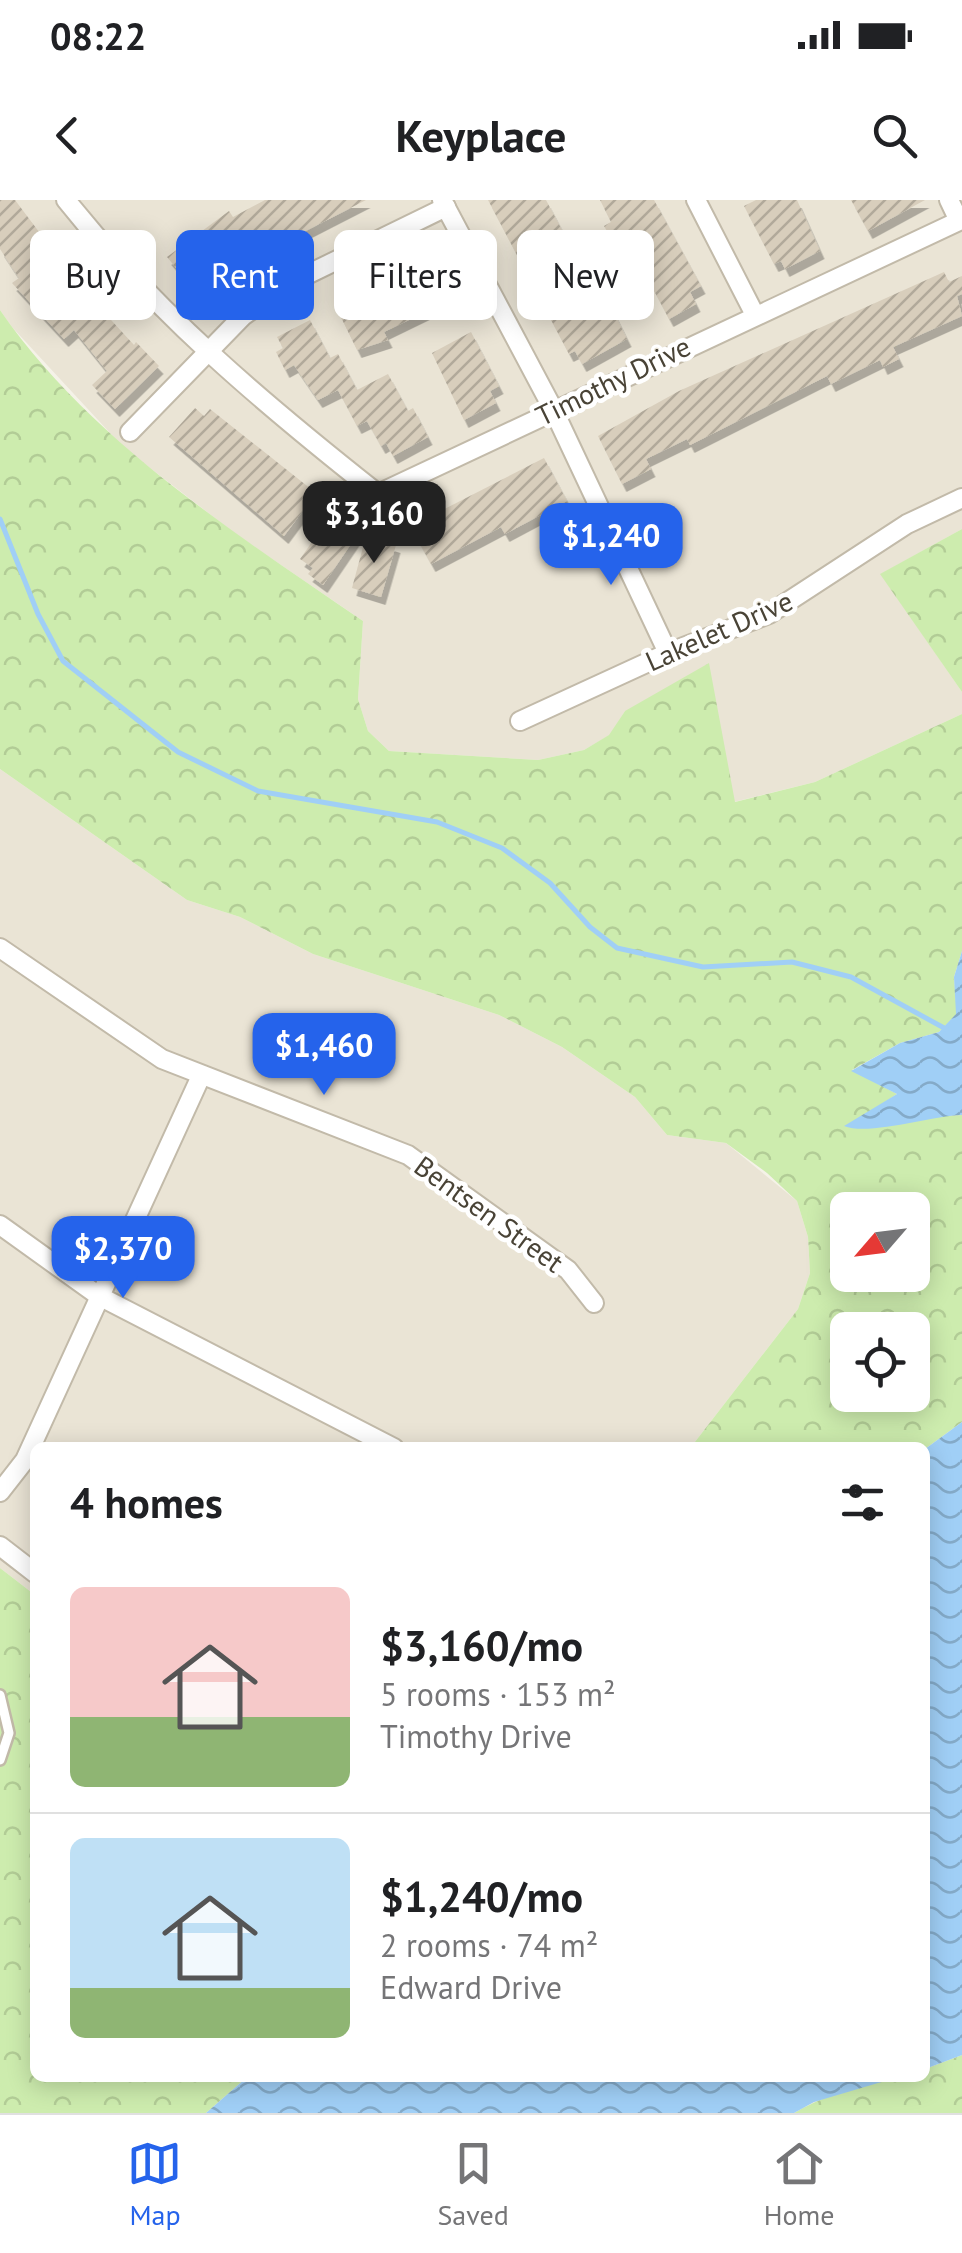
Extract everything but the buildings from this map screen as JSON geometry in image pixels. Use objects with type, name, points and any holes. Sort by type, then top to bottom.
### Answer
[{"type":"street","points":[[66,200],[138,284],[205,352]]},
{"type":"street","points":[[696,200],[754,314]]},
{"type":"street","name":"Timothy Drive","points":[[205,352],[378,494],[959,220],[949,200]]},
{"type":"street","points":[[130,432],[205,352],[243,316],[286,284],[444,204],[553,410],[668,653]]},
{"type":"street","name":"Lakelet Drive","points":[[520,721],[668,653],[768,614],[908,524],[962,498]]},
{"type":"street","name":"Bentsen Street","points":[[0,948],[139,1046],[201,1076],[408,1155],[568,1270],[594,1303]]},
{"type":"street","points":[[33,1442],[201,1076]]},
{"type":"street","points":[[0,1225],[99,1296],[382,1442]]},
{"type":"street","points":[[0,1492],[30,1449]]},
{"type":"street","points":[[0,1546],[30,1569]]},
{"type":"lane","points":[[0,1696],[6,1706],[9,1734],[0,1760]]},
{"type":"shaded area","points":[[0,200],[962,200],[962,529],[881,574],[962,692],[962,714],[815,782],[734,802],[625,711],[610,735],[584,750],[538,760],[389,751],[368,731],[358,699],[363,621],[233,532],[123,447],[0,310]]},
{"type":"shaded area","points":[[0,769],[187,900],[240,917],[313,954],[499,1015],[562,1047],[635,1097],[667,1135],[726,1143],[797,1201],[808,1237],[810,1273],[798,1309],[695,1442],[30,1442],[30,1591],[0,1568]]},
{"type":"green space","points":[[0,310],[76,401],[120,442],[215,518],[363,621],[358,699],[368,731],[389,751],[538,760],[584,750],[609,735],[625,711],[709,663],[735,802],[815,782],[962,714],[962,951],[954,977],[957,1014],[939,1032],[900,1043],[852,1070],[897,1094],[879,1106],[921,1117],[962,1115],[962,1422],[930,1445],[930,1442],[695,1442],[798,1309],[810,1273],[808,1237],[797,1201],[726,1143],[667,1135],[635,1097],[562,1047],[499,1015],[313,954],[240,917],[187,900],[0,769]]},
{"type":"green space","points":[[962,529],[962,692],[880,574]]},
{"type":"green space","points":[[0,1568],[30,1591],[30,2082],[241,2082],[206,2113],[0,2113]]},
{"type":"green space","points":[[962,2055],[962,2113],[794,2113],[857,2087],[881,2082],[930,2082],[930,2067]]},
{"type":"water","points":[[962,951],[962,1115],[868,1129],[844,1126],[897,1094],[851,1071],[900,1043],[939,1032],[956,1014],[954,977]]},
{"type":"water","points":[[962,1422],[962,2055],[930,2067],[930,1445]]},
{"type":"water","points":[[241,2082],[882,2082],[814,2102],[794,2113],[206,2113]]},
{"type":"waterway","points":[[0,519],[38,614],[63,661],[178,752],[258,791],[437,822],[502,848],[550,883],[590,927],[617,948],[703,967],[792,962],[851,977],[946,1029]]}]
